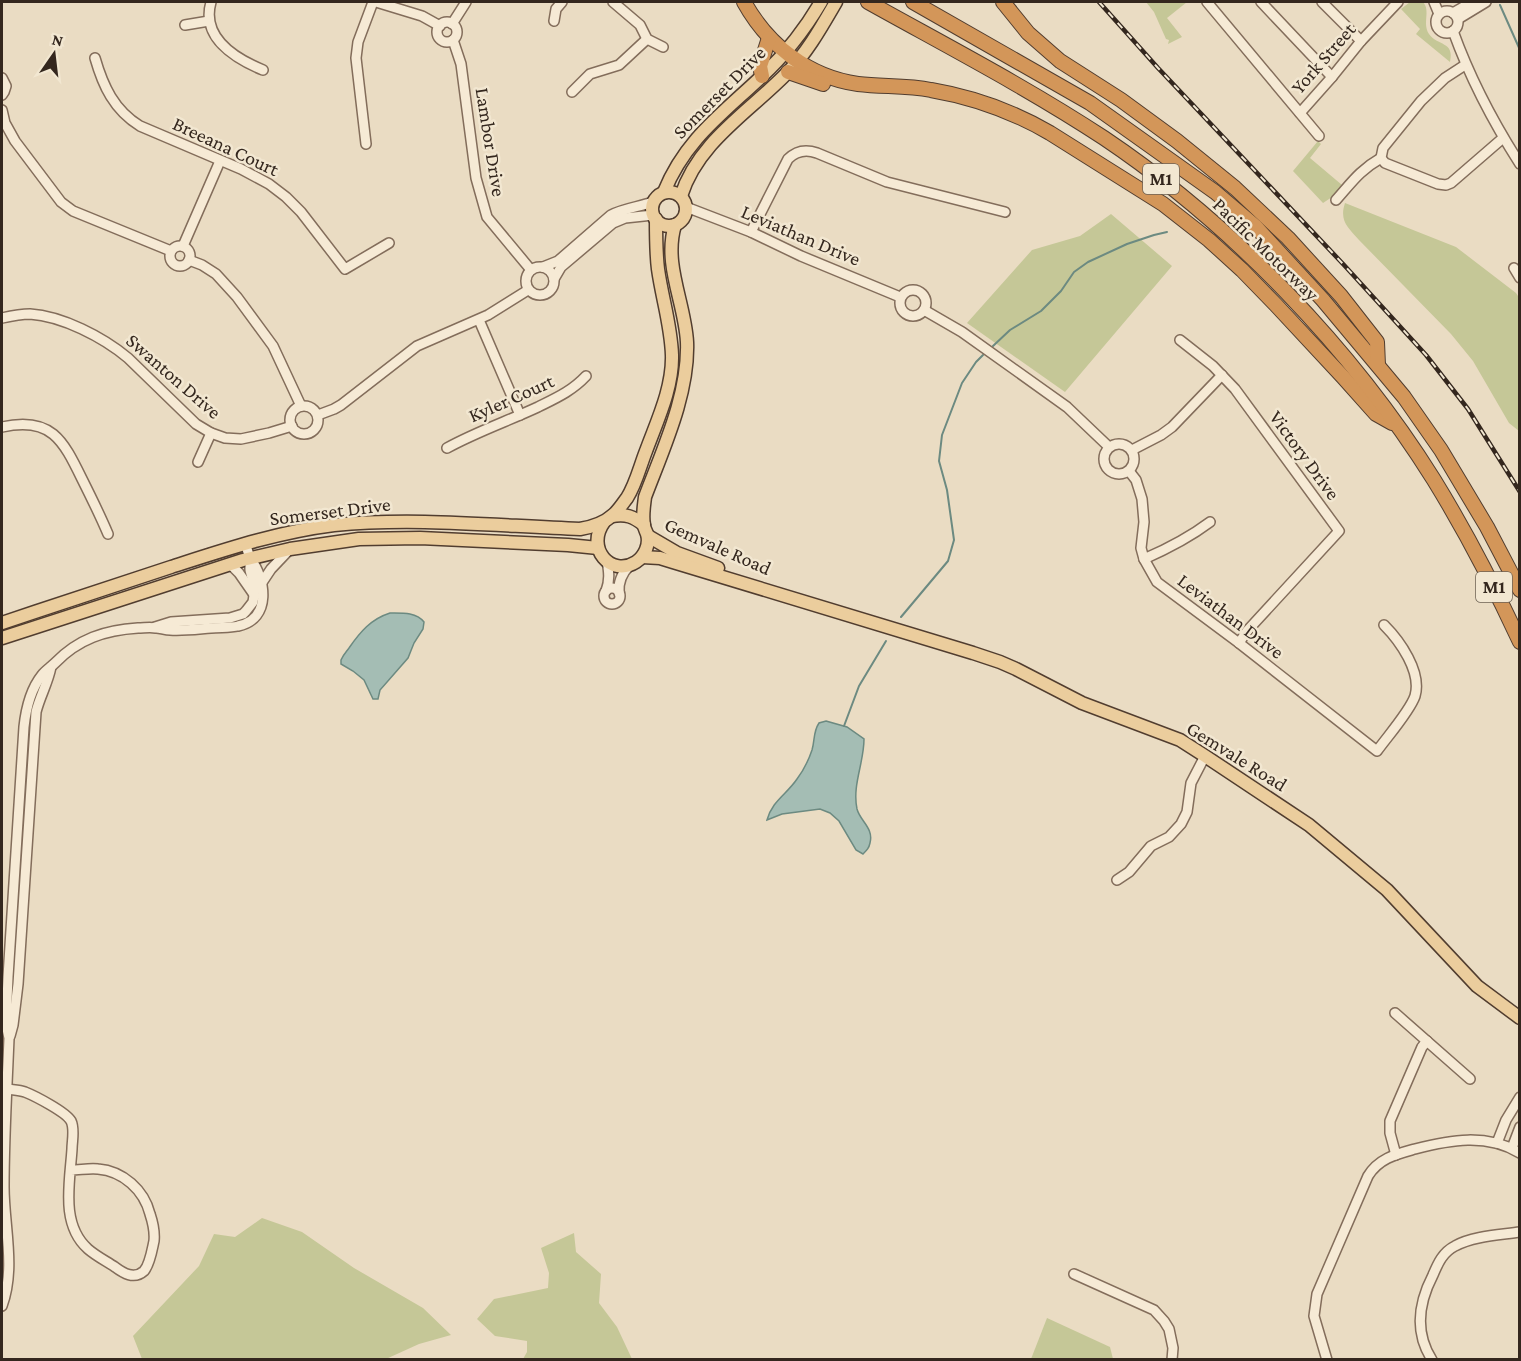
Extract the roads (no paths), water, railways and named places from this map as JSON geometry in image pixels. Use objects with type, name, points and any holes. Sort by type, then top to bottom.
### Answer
[{"type":"highway","points":[[744,2],[769,38],[798,61],[817,72],[841,80],[945,92],[1017,116],[1058,137],[1163,204],[1222,251],[1276,305],[1376,414],[1397,425]]},
{"type":"highway","name":"Pacific Motorway","points":[[868,2],[1043,100],[1104,139],[1160,178],[1229,236],[1279,285],[1339,350],[1397,425],[1434,480],[1465,533],[1520,642]]},
{"type":"highway","name":"Pacific Motorway","points":[[913,2],[1090,103],[1215,192],[1255,226],[1323,300],[1404,398],[1441,450],[1487,527],[1520,590]]},
{"type":"highway","points":[[1004,2],[1028,33],[1060,61],[1129,106],[1185,147],[1235,188],[1288,238],[1341,296],[1377,342],[1378,364]]},
{"type":"highway","points":[[762,76],[760,66],[769,38]]},
{"type":"highway","points":[[788,72],[831,86],[861,92],[879,85]]},
{"type":"main road","name":"Somerset Drive","points":[[653,202],[664,192],[680,160],[694,140],[762,76],[827,4]]},
{"type":"main road","name":"Somerset Drive","points":[[642,557],[648,543],[643,510],[645,497],[677,407],[687,359],[687,341],[671,248],[675,225],[683,219],[685,214],[683,202],[685,183],[707,149],[798,61],[827,4]]},
{"type":"main road","points":[[664,192],[673,192],[683,202]]},
{"type":"main road","points":[[642,557],[630,565],[614,565],[601,555],[597,535],[627,497],[634,482],[668,390],[671,373],[670,326],[658,271],[653,202]]},
{"type":"main road","points":[[654,217],[665,225],[675,225]]},
{"type":"main road","name":"Somerset Drive","points":[[2,623],[245,543],[312,528],[388,521],[580,529],[627,515],[634,517],[646,530]]},
{"type":"main road","name":"Gemvale Road","points":[[646,530],[677,553],[771,591]]},
{"type":"main road","name":"Somerset Drive","points":[[2,638],[230,564],[290,549],[359,539],[420,538],[568,545],[598,549]]},
{"type":"main road","name":"Gemvale Road","points":[[642,557],[660,558],[1000,662],[1082,703],[1179,740],[1329,840],[1387,890],[1477,986],[1520,1018]]},
{"type":"street","points":[[211,2],[209,21],[214,33],[224,46],[246,62],[263,70]]},
{"type":"street","points":[[366,144],[356,58],[358,42],[374,2]]},
{"type":"street","name":"Lambor Drive","points":[[374,2],[422,16],[440,26],[437,32],[439,38],[447,42],[453,40],[457,34],[452,24]]},
{"type":"street","points":[[440,26],[446,23],[452,24],[466,2]]},
{"type":"street","points":[[554,21],[556,9],[562,2]]},
{"type":"street","points":[[613,2],[640,25],[647,39],[663,47]]},
{"type":"street","points":[[1207,2],[1319,136]]},
{"type":"street","points":[[1261,2],[1332,77]]},
{"type":"street","points":[[1322,2],[1361,41]]},
{"type":"street","points":[[1434,2],[1439,14]]},
{"type":"street","points":[[1455,16],[1472,2]]},
{"type":"street","points":[[1455,16],[1486,2]]},
{"type":"street","name":"York Street","points":[[1300,113],[1394,3]]},
{"type":"street","points":[[1446,11],[1455,16],[1456,28],[1450,33],[1443,32],[1437,27],[1436,20],[1439,14],[1446,11]]},
{"type":"street","points":[[185,25],[209,21]]},
{"type":"street","points":[[1453,31],[1465,65],[1503,138],[1520,164]]},
{"type":"street","points":[[572,92],[590,74],[619,65],[647,39]]},
{"type":"street","name":"Lambor Drive","points":[[453,40],[461,64],[476,178],[487,217],[531,270]]},
{"type":"street","name":"Breeana Court","points":[[95,58],[104,85],[127,117],[140,126],[261,179],[286,197],[311,224],[345,269],[389,243]]},
{"type":"street","points":[[1381,159],[1383,148],[1421,101],[1445,78],[1465,65]]},
{"type":"street","points":[[2,78],[6,86],[2,95]]},
{"type":"street","points":[[2,110],[5,123],[15,141],[61,202],[73,211],[171,251]]},
{"type":"street","points":[[1381,159],[1385,163],[1446,185],[1503,138]]},
{"type":"street","points":[[751,232],[788,159],[796,153],[806,151],[817,153],[887,182],[1005,212]]},
{"type":"street","points":[[1336,200],[1357,175],[1381,159]]},
{"type":"street","points":[[183,246],[220,161]]},
{"type":"street","points":[[653,202],[611,214],[558,261],[531,270],[525,279],[528,290],[536,295],[546,294],[553,288],[554,279],[561,267],[613,223],[625,218],[654,217]]},
{"type":"street","name":"Leviathan Drive","points":[[683,202],[801,256],[900,297]]},
{"type":"street","points":[[183,246],[189,251],[189,260],[182,265],[176,265],[170,258],[171,251],[183,246]]},
{"type":"street","points":[[189,260],[216,274],[237,297],[273,346],[301,406]]},
{"type":"street","points":[[543,267],[551,271],[554,279]]},
{"type":"street","points":[[1514,268],[1520,278]]},
{"type":"street","name":"Leviathan Drive","points":[[910,289],[919,291],[926,299],[924,310],[915,316],[907,315],[900,309],[900,297],[910,289]]},
{"type":"street","name":"Swanton Drive","points":[[2,318],[27,314],[42,316],[101,339],[119,351],[196,424],[225,438],[241,439],[291,426],[298,433],[309,434],[316,428],[318,415],[341,405],[417,346],[479,320],[528,290]]},
{"type":"street","name":"Leviathan Drive","points":[[924,310],[962,332],[1067,407],[1109,447]]},
{"type":"street","points":[[479,320],[520,415]]},
{"type":"street","points":[[1132,450],[1172,427],[1222,375],[1180,340]]},
{"type":"street","name":"Victory Drive","points":[[1222,375],[1235,389],[1339,531],[1239,643]]},
{"type":"street","name":"Kyler Court","points":[[447,448],[564,394],[577,386],[586,376]]},
{"type":"street","points":[[291,426],[292,413],[301,406],[312,408],[318,415]]},
{"type":"street","points":[[2,427],[17,424],[36,426],[58,438],[72,458],[108,534]]},
{"type":"street","points":[[198,462],[211,433]]},
{"type":"street","points":[[1122,444],[1132,450],[1135,462],[1129,471],[1120,475],[1109,471],[1104,460],[1109,447],[1122,444]]},
{"type":"street","name":"Leviathan Drive","points":[[1129,471],[1136,480],[1143,499],[1144,522],[1141,548],[1156,582],[1239,643],[1377,751],[1411,704],[1416,689],[1414,674],[1406,653],[1399,641],[1384,625]]},
{"type":"street","points":[[1144,559],[1163,551],[1210,522]]},
{"type":"street","points":[[2,1306],[9,1265],[4,1188],[9,1038],[6,1024],[8,977],[24,727],[29,698],[43,674],[64,654],[91,637],[121,629],[237,616],[246,611],[253,602],[255,589],[245,543]]},
{"type":"street","points":[[261,584],[271,569],[290,549]]},
{"type":"street","points":[[154,627],[171,630],[242,625],[253,619],[260,610],[264,596],[257,567],[250,558]]},
{"type":"street","points":[[607,561],[609,582],[604,596],[605,601],[616,607],[621,578],[630,565]]},
{"type":"street","points":[[230,564],[255,596]]},
{"type":"street","points":[[606,591],[613,588],[619,593]]},
{"type":"street","points":[[1117,880],[1129,872],[1151,846],[1169,837],[1181,824],[1187,812],[1191,783],[1205,756]]},
{"type":"street","points":[[1395,1013],[1470,1079]]},
{"type":"street","points":[[1396,1155],[1390,1133],[1390,1121],[1422,1047],[1427,1041]]},
{"type":"street","points":[[7,1089],[29,1094],[69,1119],[73,1130],[71,1170],[70,1212],[73,1226],[79,1238],[95,1254],[126,1274],[140,1273],[148,1262],[155,1234],[144,1197],[136,1186],[114,1173],[99,1169],[71,1170]]},
{"type":"street","points":[[1497,1143],[1512,1108],[1520,1097]]},
{"type":"street","points":[[1327,1359],[1314,1316],[1317,1294],[1368,1176],[1376,1166],[1396,1155],[1446,1141],[1497,1143],[1516,1150],[1520,1127]]},
{"type":"street","points":[[1432,1359],[1422,1335],[1420,1311],[1428,1284],[1442,1257],[1451,1248],[1463,1242],[1520,1232]]},
{"type":"street","points":[[1074,1274],[1146,1306],[1160,1316],[1169,1329],[1173,1348],[1172,1359]]},
{"type":"water","points":[[390,613],[417,616],[424,622],[423,629],[408,658],[380,690],[378,699],[373,699],[364,680],[341,664],[341,660],[366,627]]},
{"type":"water","points":[[826,721],[847,727],[864,739],[856,800],[857,809],[871,838],[863,854],[856,850],[839,821],[830,813],[820,809],[782,814],[767,820],[772,808],[793,784],[808,761],[817,726]]},
{"type":"waterway","points":[[1500,5],[1520,50]]},
{"type":"waterway","points":[[993,346],[1010,330],[1041,311],[1061,291],[1074,272],[1088,262],[1127,244],[1167,232]]},
{"type":"waterway","points":[[901,617],[948,561],[954,540],[947,490],[939,461],[942,435],[962,383],[983,355]]},
{"type":"waterway","points":[[844,726],[859,686],[886,641]]},
{"type":"railway","points":[[1099,2],[1426,355],[1468,409],[1520,492]]}]
